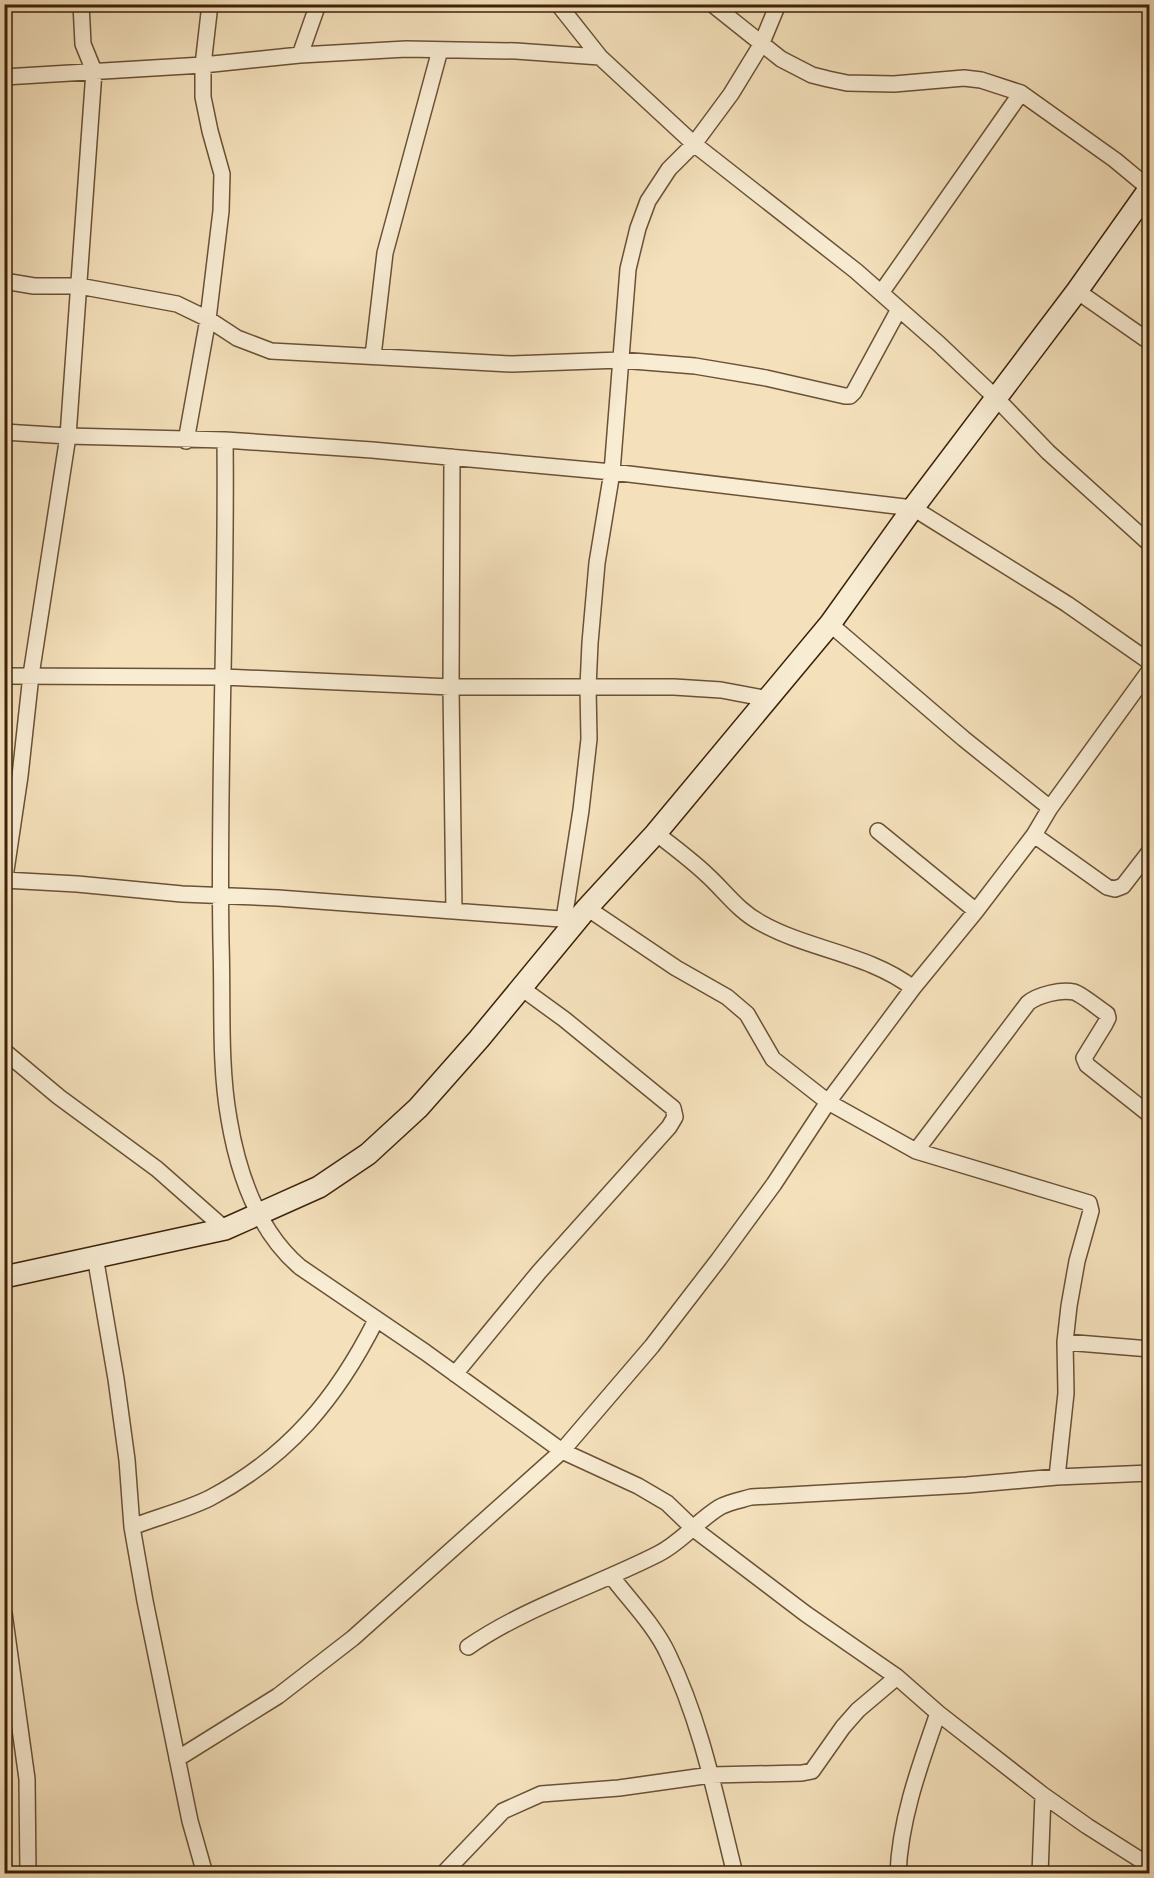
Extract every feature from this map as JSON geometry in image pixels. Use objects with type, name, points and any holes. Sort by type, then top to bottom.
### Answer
[{"type":"street","points":[[81,4],[83,44],[94,71],[68,436],[32,675],[5,882],[77,884],[182,894],[278,898],[454,911],[576,916],[676,968],[727,997],[747,1014],[773,1059],[828,1102],[916,1151],[1089,1203],[1091,1211],[1077,1261],[1069,1306],[1065,1342],[1066,1393],[1057,1477]]},
{"type":"street","points":[[186,441],[208,319],[221,210],[222,174],[203,97],[202,65],[210,4]]},
{"type":"street","points":[[300,55],[318,4]]},
{"type":"street","points":[[558,4],[600,57],[694,144],[856,271],[996,398],[1048,452],[1149,544]]},
{"type":"street","points":[[4,1276],[225,1229],[319,1187],[368,1154],[418,1108],[479,1039],[576,916],[656,833],[830,624],[913,508],[1077,291],[1149,188],[1115,160],[1021,93],[981,80],[964,78],[894,84],[847,83],[812,75],[781,59],[761,45],[712,4]]},
{"type":"street","points":[[576,916],[581,810],[589,740],[588,687],[597,563],[612,472],[628,269],[638,228],[648,201],[669,169],[694,144],[731,94],[761,45],[778,4]]},
{"type":"street","points":[[4,76],[202,65],[300,55],[406,50],[516,51],[600,57]]},
{"type":"street","points":[[373,356],[385,253],[440,50]]},
{"type":"street","points":[[881,293],[1021,93]]},
{"type":"street","points":[[4,281],[34,286],[79,286],[177,304],[208,319],[237,338],[271,351],[512,364],[620,360],[695,366],[850,396],[855,392],[899,309]]},
{"type":"street","points":[[1077,291],[1149,342]]},
{"type":"street","points":[[4,432],[186,441],[225,440],[452,457],[612,472],[913,508],[1067,604],[1149,662]]},
{"type":"street","points":[[225,440],[226,527],[220,896],[224,1081],[229,1120],[242,1173],[270,1234],[285,1254],[300,1267],[562,1451],[638,1486],[667,1503],[694,1529],[806,1614],[897,1677],[938,1713],[1043,1795],[1149,1866]]},
{"type":"street","points":[[452,457],[451,687],[454,911]]},
{"type":"street","points":[[830,624],[964,739],[1050,808]]},
{"type":"street","points":[[177,1760],[278,1696],[353,1638],[562,1451],[645,1354],[719,1259],[774,1184],[828,1102],[913,988],[1034,835],[1050,808],[1149,670]]},
{"type":"street","points":[[4,676],[224,677],[451,687],[721,690],[769,699]]},
{"type":"street","points":[[878,831],[976,911]]},
{"type":"street","points":[[656,833],[707,874],[741,910],[759,922],[790,937],[888,972],[913,988]]},
{"type":"street","points":[[1034,835],[1107,887],[1115,889],[1123,886],[1149,851]]},
{"type":"street","points":[[455,1374],[539,1272],[669,1127],[675,1117],[673,1108],[564,1019],[520,987]]},
{"type":"street","points":[[916,1151],[1028,1003],[1037,996],[1047,993],[1074,992],[1107,1014],[1106,1024],[1084,1058],[1087,1065],[1149,1115]]},
{"type":"street","points":[[4,1051],[59,1097],[158,1169],[225,1229]]},
{"type":"street","points":[[95,1256],[116,1379],[127,1460],[132,1527],[145,1601],[190,1821],[205,1874]]},
{"type":"street","points":[[132,1527],[207,1499],[243,1479],[274,1456],[304,1428],[334,1390],[357,1358],[376,1320]]},
{"type":"street","points":[[1065,1342],[1149,1349]]},
{"type":"street","points":[[468,1647],[496,1628],[518,1617],[612,1577],[660,1553],[722,1506],[751,1497],[1149,1473]]},
{"type":"street","points":[[612,1577],[655,1632],[668,1654],[695,1721],[711,1775],[735,1874]]},
{"type":"street","points":[[4,1613],[27,1779],[28,1874]]},
{"type":"street","points":[[443,1874],[503,1811],[541,1794],[619,1788],[711,1775],[812,1771],[858,1710],[897,1677]]},
{"type":"street","points":[[898,1874],[907,1814],[938,1713]]},
{"type":"street","points":[[1040,1874],[1043,1795]]}]
